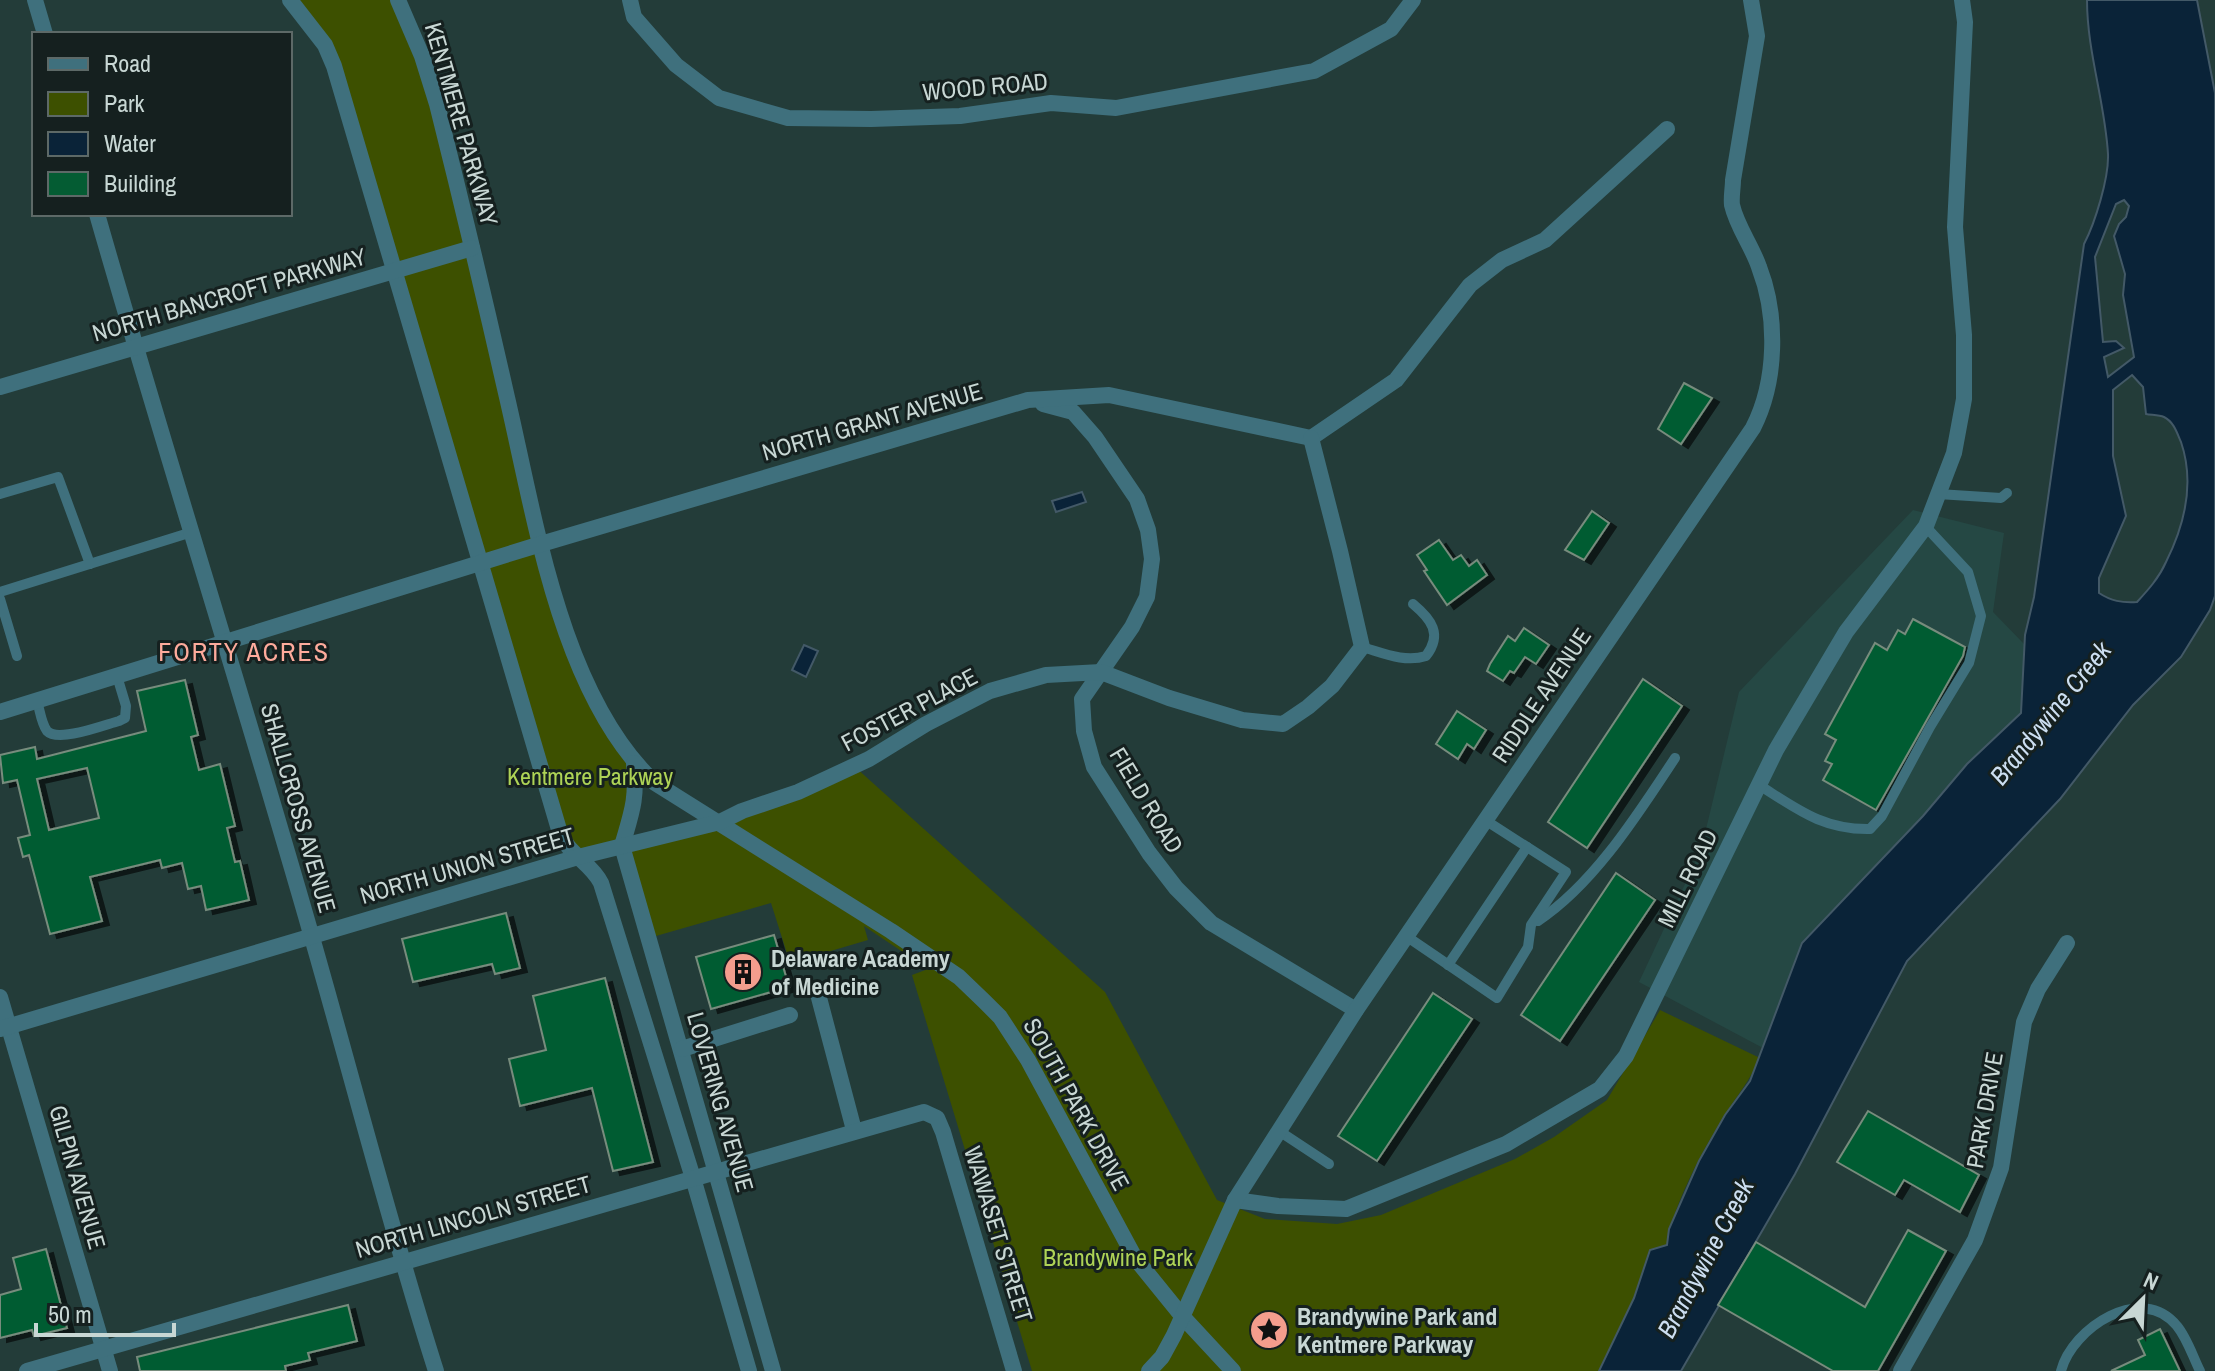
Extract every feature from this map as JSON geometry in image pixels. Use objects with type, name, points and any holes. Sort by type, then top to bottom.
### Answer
[{"type":"street","points":[[35,0],[44,32]]},
{"type":"street","points":[[290,0],[325,45],[334,66],[560,833],[578,857]]},
{"type":"street","name":"KENTMERE PARKWAY","points":[[398,0],[422,56],[437,104],[541,544],[562,618],[585,680],[603,716],[634,763],[670,793],[720,822]]},
{"type":"street","name":"WOOD ROAD","points":[[630,0],[634,17],[676,65],[719,98],[788,118],[849,119],[960,116],[1051,103],[1116,108],[1314,71],[1391,29],[1413,0]]},
{"type":"street","name":"RIDDLE AVENUE","points":[[1149,1371],[1162,1357],[1235,1200],[1356,1010],[1744,441],[1762,410],[1769,380],[1771,350],[1768,296],[1732,204],[1733,180],[1757,36],[1751,0]]},
{"type":"street","name":"MILL ROAD","points":[[1235,1200],[1278,1206],[1346,1209],[1506,1144],[1600,1089],[1626,1056],[1776,750],[1846,632],[1926,527],[1954,453],[1964,399],[1964,335],[1955,227],[1965,22],[1962,0]]},
{"type":"street","points":[[1362,647],[1311,438],[1396,380],[1470,285],[1502,260],[1545,240],[1667,129]]},
{"type":"street","name":"SHALLCROSS AVENUE","points":[[98,216],[311,936],[401,1262],[436,1371]]},
{"type":"street","name":"NORTH BANCROFT PARKWAY","points":[[0,387],[472,248]]},
{"type":"street","name":"NORTH GRANT AVENUE","points":[[0,712],[541,544],[1028,400],[1109,395],[1311,438]]},
{"type":"street","name":"FIELD ROAD","points":[[1028,400],[1073,412],[1095,437],[1137,499],[1148,530],[1152,559],[1147,597],[1132,627],[1082,699],[1087,743],[1094,767],[1149,853],[1176,888],[1211,923],[1356,1010]]},
{"type":"street","name":"FOSTER PLACE","points":[[720,822],[798,792],[869,759],[926,724],[990,691],[1046,675],[1101,672],[1169,698],[1242,720],[1283,724],[1332,686],[1362,647]]},
{"type":"street","points":[[622,846],[635,801],[634,763]]},
{"type":"street","name":"NORTH UNION STREET","points":[[4,1028],[578,857],[720,822]]},
{"type":"street","name":"SOUTH PARK DRIVE","points":[[720,822],[959,977],[1000,1017],[1028,1060],[1135,1258],[1182,1316],[1233,1371]]},
{"type":"street","name":"LOVERING AVENUE","points":[[622,846],[773,1371]]},
{"type":"street","name":"LOVERING AVENUE","points":[[578,857],[590,866],[601,883],[693,1178],[749,1371]]},
{"type":"street","name":"PARK DRIVE","points":[[1901,1371],[1975,1240],[2001,1168],[2024,1022],[2038,989],[2067,943]]},
{"type":"street","points":[[818,994],[854,1130]]},
{"type":"street","name":"GILPIN AVENUE","points":[[0,997],[4,1028],[110,1371]]},
{"type":"street","points":[[682,1049],[790,1015]]},
{"type":"street","name":"NORTH LINCOLN STREET","points":[[27,1371],[854,1130],[918,1112],[932,1114]]},
{"type":"street","name":"WAWASET STREET","points":[[932,1114],[943,1132],[1014,1371]]},
{"type":"lane","points":[[0,494],[58,477],[90,564]]},
{"type":"lane","points":[[1938,494],[2001,498],[2007,493]]},
{"type":"lane","points":[[1759,785],[1818,821],[1846,830],[1870,829],[1882,816],[1969,663],[1981,616],[1968,572],[1926,527]]},
{"type":"lane","points":[[0,592],[192,532]]},
{"type":"lane","points":[[0,599],[17,656]]},
{"type":"lane","points":[[1362,647],[1402,658],[1426,656],[1433,644],[1433,625],[1413,604]]},
{"type":"lane","points":[[37,701],[44,727],[59,737],[119,721],[125,718],[126,706],[117,676]]},
{"type":"lane","points":[[1531,925],[1557,908],[1623,836],[1675,758]]},
{"type":"lane","points":[[1406,936],[1497,998],[1528,947],[1531,925],[1566,872],[1485,820]]},
{"type":"lane","points":[[1448,965],[1527,847]]},
{"type":"lane","points":[[1279,1131],[1329,1164]]},
{"type":"lane","points":[[2061,1371],[2063,1362],[2088,1328],[2118,1311],[2152,1308],[2177,1325],[2200,1371]]},
{"type":"shaded area","points":[[1913,510],[2004,533],[1993,612],[2025,645],[2021,713],[1967,764],[1923,816],[1802,943],[1763,1048],[1639,982],[1701,850],[1739,692]]},
{"type":"green space","name":"Brandywine Park","points":[[290,0],[398,0],[408,21],[562,618],[634,763],[622,846],[720,822],[854,766],[1105,992],[1217,1200],[1265,1219],[1337,1224],[1381,1215],[1515,1159],[1554,1137],[1607,1100],[1660,1010],[1760,1058],[1715,1130],[1690,1179],[1675,1213],[1667,1245],[1650,1250],[1634,1298],[1599,1371],[1032,1371],[912,975],[928,969],[864,926],[868,940],[790,963],[771,903],[649,938],[622,847],[578,857],[569,848],[334,66]]},
{"type":"water","name":"Brandywine Creek","points":[[2087,0],[2197,0],[2215,93],[2215,596],[2210,610],[2181,657],[2133,705],[2060,799],[1907,961],[1795,1174],[1681,1371],[1599,1371],[1634,1298],[1650,1250],[1667,1245],[1669,1229],[1699,1161],[1725,1115],[1750,1081],[1802,943],[1923,816],[1967,764],[2021,713],[2025,635],[2034,597],[2084,244],[2093,224],[2108,164]],"holes":[[[2124,200],[2129,206],[2126,217],[2114,236],[2125,274],[2123,295],[2134,357],[2108,377],[2104,357],[2124,348],[2116,341],[2103,342],[2095,257],[2116,204]],[[2132,375],[2143,387],[2146,414],[2164,417],[2176,431],[2185,457],[2187,488],[2183,518],[2163,568],[2137,602],[2122,602],[2099,593],[2099,578],[2126,516],[2113,456],[2113,390]]]},
{"type":"water","points":[[1082,492],[1086,502],[1056,512],[1052,501]]},
{"type":"water","points":[[804,645],[818,651],[806,677],[792,670]]},
{"type":"building","points":[[1684,383],[1712,398],[1681,444],[1658,429]]},
{"type":"building","points":[[1592,511],[1609,523],[1584,560],[1565,550]]},
{"type":"building","points":[[1439,540],[1453,560],[1461,555],[1469,566],[1477,560],[1487,575],[1447,605],[1417,555]]},
{"type":"building","points":[[1913,619],[1965,647],[1963,656],[1876,810],[1823,780],[1832,764],[1825,761],[1836,740],[1825,734],[1875,643],[1887,650],[1898,630],[1905,634]]},
{"type":"building","points":[[1524,628],[1549,645],[1536,664],[1525,657],[1514,673],[1510,671],[1503,681],[1487,671],[1508,636],[1515,641]]},
{"type":"building","points":[[1643,679],[1682,706],[1587,848],[1548,822]]},
{"type":"building","points":[[185,680],[198,735],[191,737],[199,770],[220,764],[235,826],[227,828],[235,862],[240,861],[249,900],[206,910],[201,886],[188,889],[182,863],[162,868],[160,860],[90,877],[102,921],[50,934],[29,855],[23,857],[18,838],[30,835],[17,780],[3,783],[0,755],[35,747],[37,759],[146,731],[137,691]],"holes":[[[87,768],[99,818],[49,830],[37,779]]]},
{"type":"building","points":[[1457,711],[1486,730],[1474,749],[1467,744],[1458,759],[1436,744]]},
{"type":"building","points":[[1616,873],[1655,900],[1560,1041],[1521,1015]]},
{"type":"building","points":[[506,913],[520,968],[495,974],[492,964],[413,982],[402,939]]},
{"type":"building","name":"Delaware Academy of Medicine","points":[[774,935],[789,987],[711,1009],[696,957]]},
{"type":"building","points":[[605,978],[653,1162],[613,1171],[592,1088],[520,1106],[509,1059],[546,1050],[533,996]]},
{"type":"building","points":[[1433,993],[1472,1019],[1377,1161],[1338,1136]]},
{"type":"building","points":[[1868,1111],[1979,1175],[1960,1212],[1904,1180],[1895,1195],[1837,1162]]},
{"type":"building","points":[[1908,1230],[1946,1251],[1878,1371],[1833,1371],[1718,1305],[1756,1242],[1865,1307]]},
{"type":"building","points":[[46,1249],[67,1328],[34,1336],[32,1330],[0,1338],[0,1295],[21,1289],[13,1258]]},
{"type":"building","points":[[348,1305],[357,1341],[308,1353],[310,1360],[285,1366],[286,1371],[140,1371],[137,1357]]},
{"type":"building","points":[[2160,1329],[2180,1371],[2111,1371],[2145,1355],[2138,1340]]},
{"type":"place","name":"Delaware Academy of Medicine","points":[[743,972]]},
{"type":"place","name":"Brandywine Park and Kentmere Parkway","points":[[1269,1330]]},
{"type":"district","name":"FORTY ACRES","points":[[244,651]]},
{"type":"park label","name":"Kentmere Parkway","points":[[590,776]]}]
